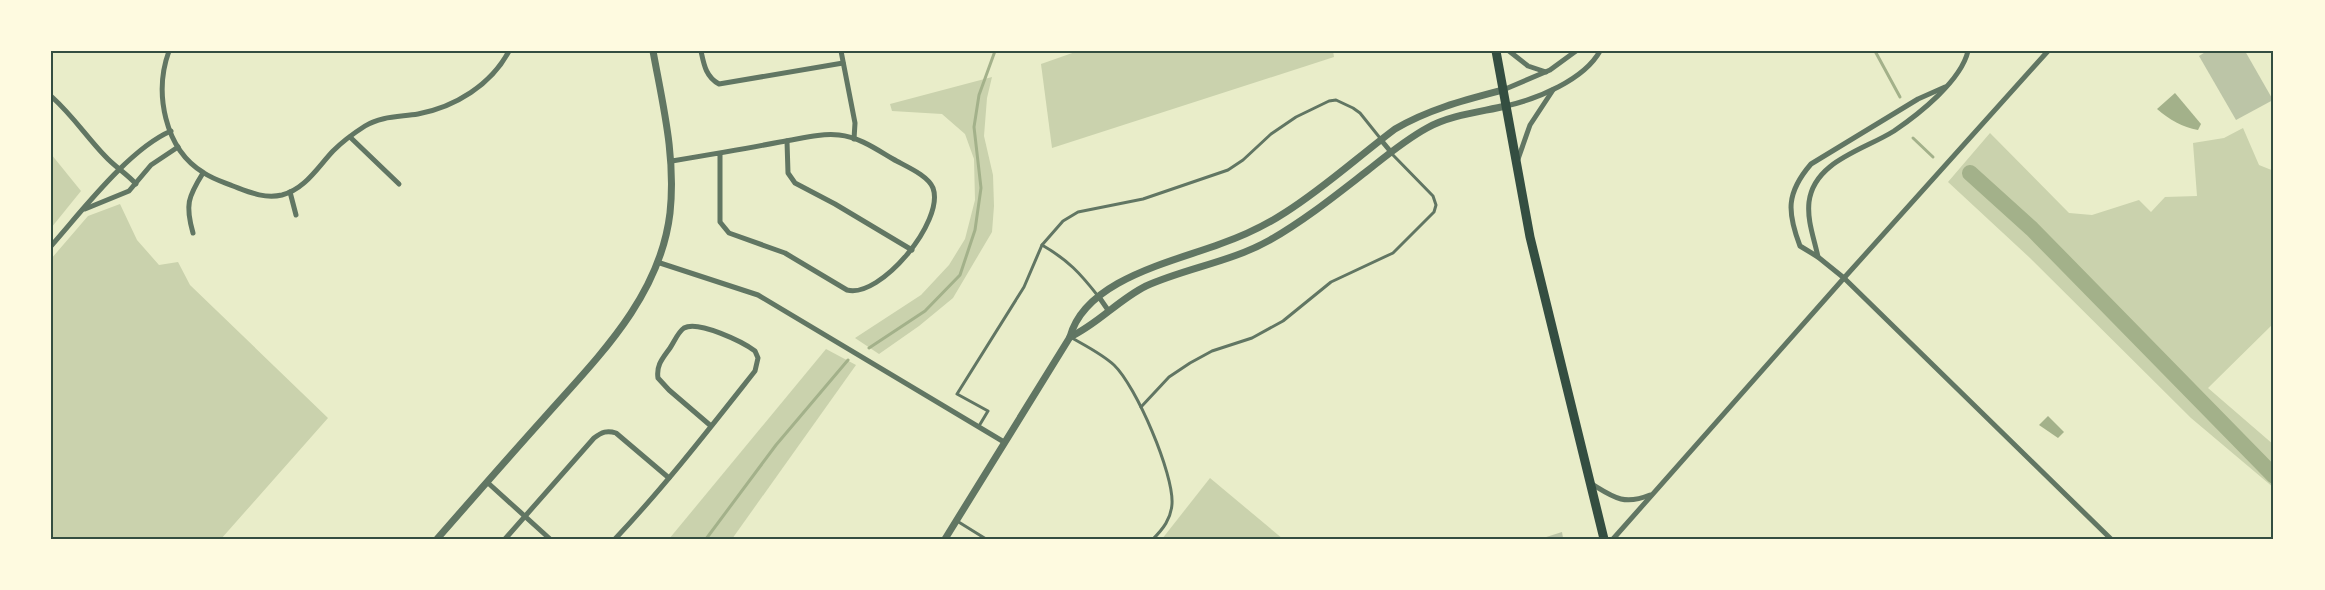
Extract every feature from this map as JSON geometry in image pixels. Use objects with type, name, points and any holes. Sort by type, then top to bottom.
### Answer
[{"type":"main road","points":[[1496,51],[1530,237],[1604,539]]},
{"type":"street","points":[[167,52],[161,93],[162,104],[178,147],[203,173],[257,195],[280,195],[290,192],[313,175],[334,150],[378,120],[432,111],[458,101],[486,80],[509,51]]},
{"type":"street","points":[[437,539],[625,324],[638,303],[657,262],[669,216],[672,161],[653,51]]},
{"type":"street","points":[[841,51],[855,123],[854,138]]},
{"type":"street","points":[[1509,51],[1528,66],[1546,72]]},
{"type":"street","points":[[945,539],[1070,337],[1074,322],[1099,297],[1143,271],[1222,244],[1285,213],[1413,118],[1441,106],[1503,90],[1546,72],[1576,51]]},
{"type":"street","points":[[1070,337],[1087,329],[1124,298],[1160,280],[1228,258],[1268,241],[1324,204],[1391,152],[1428,128],[1448,119],[1528,101],[1583,71],[1600,51]]},
{"type":"street","points":[[1818,256],[1809,221],[1809,200],[1817,179],[1838,162],[1894,131],[1926,107],[1960,71],[1968,51]]},
{"type":"street","points":[[1613,539],[2048,51]]},
{"type":"street","points":[[702,53],[709,77],[725,85],[843,63]]},
{"type":"street","points":[[1945,87],[1918,99],[1822,156],[1800,176],[1793,190],[1790,208],[1793,229],[1800,246],[1818,256],[1844,278],[2111,539]]},
{"type":"street","points":[[1516,163],[1530,125],[1554,88]]},
{"type":"street","points":[[52,97],[77,121],[112,164],[122,169],[136,184]]},
{"type":"street","points":[[51,246],[95,195],[150,142],[171,131]]},
{"type":"street","points":[[672,161],[825,135],[839,135],[854,138],[928,181],[934,193],[933,204],[929,218],[912,250],[888,273],[860,291],[854,292],[785,253],[729,233],[720,222],[720,153]]},
{"type":"street","points":[[350,137],[399,184]]},
{"type":"street","points":[[1381,140],[1391,152]]},
{"type":"street","points":[[787,141],[788,173],[795,183],[912,250]]},
{"type":"street","points":[[84,209],[123,195],[136,184],[151,165],[178,147]]},
{"type":"street","points":[[193,233],[188,204],[191,192],[203,173]]},
{"type":"street","points":[[290,192],[296,215]]},
{"type":"street","points":[[657,262],[758,295],[1004,442]]},
{"type":"street","points":[[1099,297],[1108,310]]},
{"type":"street","points":[[615,539],[669,478],[711,426],[755,371],[758,358],[755,351],[747,345],[695,326],[681,331],[658,365],[658,378],[711,426]]},
{"type":"street","points":[[505,539],[594,438],[607,431],[616,433],[669,478]]},
{"type":"street","points":[[487,482],[550,539]]},
{"type":"street","points":[[1589,482],[1618,499],[1630,501],[1652,494]]},
{"type":"lane","points":[[978,428],[988,411],[957,394],[1024,287],[1042,245],[1063,221],[1078,213],[1143,199],[1228,170],[1271,134],[1296,117],[1329,101],[1336,100],[1360,113],[1381,140]]},
{"type":"lane","points":[[1141,407],[1169,377],[1190,363],[1212,351],[1252,338],[1283,321],[1331,282],[1393,253],[1434,212],[1436,205],[1433,196],[1391,152]]},
{"type":"lane","points":[[1042,245],[1062,256],[1079,271],[1099,297]]},
{"type":"lane","points":[[1070,337],[1114,365],[1129,383],[1141,407],[1172,491],[1172,506],[1166,525],[1153,539]]},
{"type":"lane","points":[[957,521],[986,539]]},
{"type":"shaded area","points":[[1078,51],[1333,51],[1334,57],[1052,148],[1041,64]]},
{"type":"shaded area","points":[[992,77],[987,98],[984,136],[993,175],[992,232],[953,298],[919,326],[879,354],[855,338],[921,295],[949,265],[965,239],[975,200],[974,159],[965,134],[942,114],[892,111],[890,104]]},
{"type":"shaded area","points":[[2175,93],[2201,124],[2198,130],[2176,122],[2157,109]]},
{"type":"shaded area","points":[[2243,128],[2259,165],[2274,171],[2274,323],[2208,388],[2274,445],[2274,488],[2191,418],[2030,258],[1948,182],[1990,133],[2069,213],[2092,215],[2139,200],[2151,212],[2165,197],[2197,196],[2193,143],[2224,138]]},
{"type":"shaded area","points":[[51,154],[81,191],[51,228]]},
{"type":"shaded area","points":[[120,204],[137,240],[159,265],[178,262],[190,285],[328,418],[221,539],[51,539],[51,259],[88,216]]},
{"type":"shaded area","points":[[826,349],[856,365],[732,539],[669,539]]},
{"type":"shaded area","points":[[2048,416],[2064,432],[2058,438],[2039,425]]},
{"type":"shaded area","points":[[1210,478],[1283,539],[1162,539]]},
{"type":"building","points":[[2207,51],[2245,51],[2273,100],[2236,120],[2199,56]]},
{"type":"building","points":[[1562,532],[1563,538],[1560,539],[1540,539]]},
{"type":"waterway","points":[[869,348],[925,311],[960,275],[975,230],[981,188],[974,127],[979,95],[995,51]]},
{"type":"waterway","points":[[1875,51],[1900,97]]},
{"type":"waterway","points":[[1913,138],[1933,157]]},
{"type":"waterway","points":[[1970,173],[2032,229],[2274,476]]},
{"type":"waterway","points":[[706,539],[776,445],[848,360]]}]
